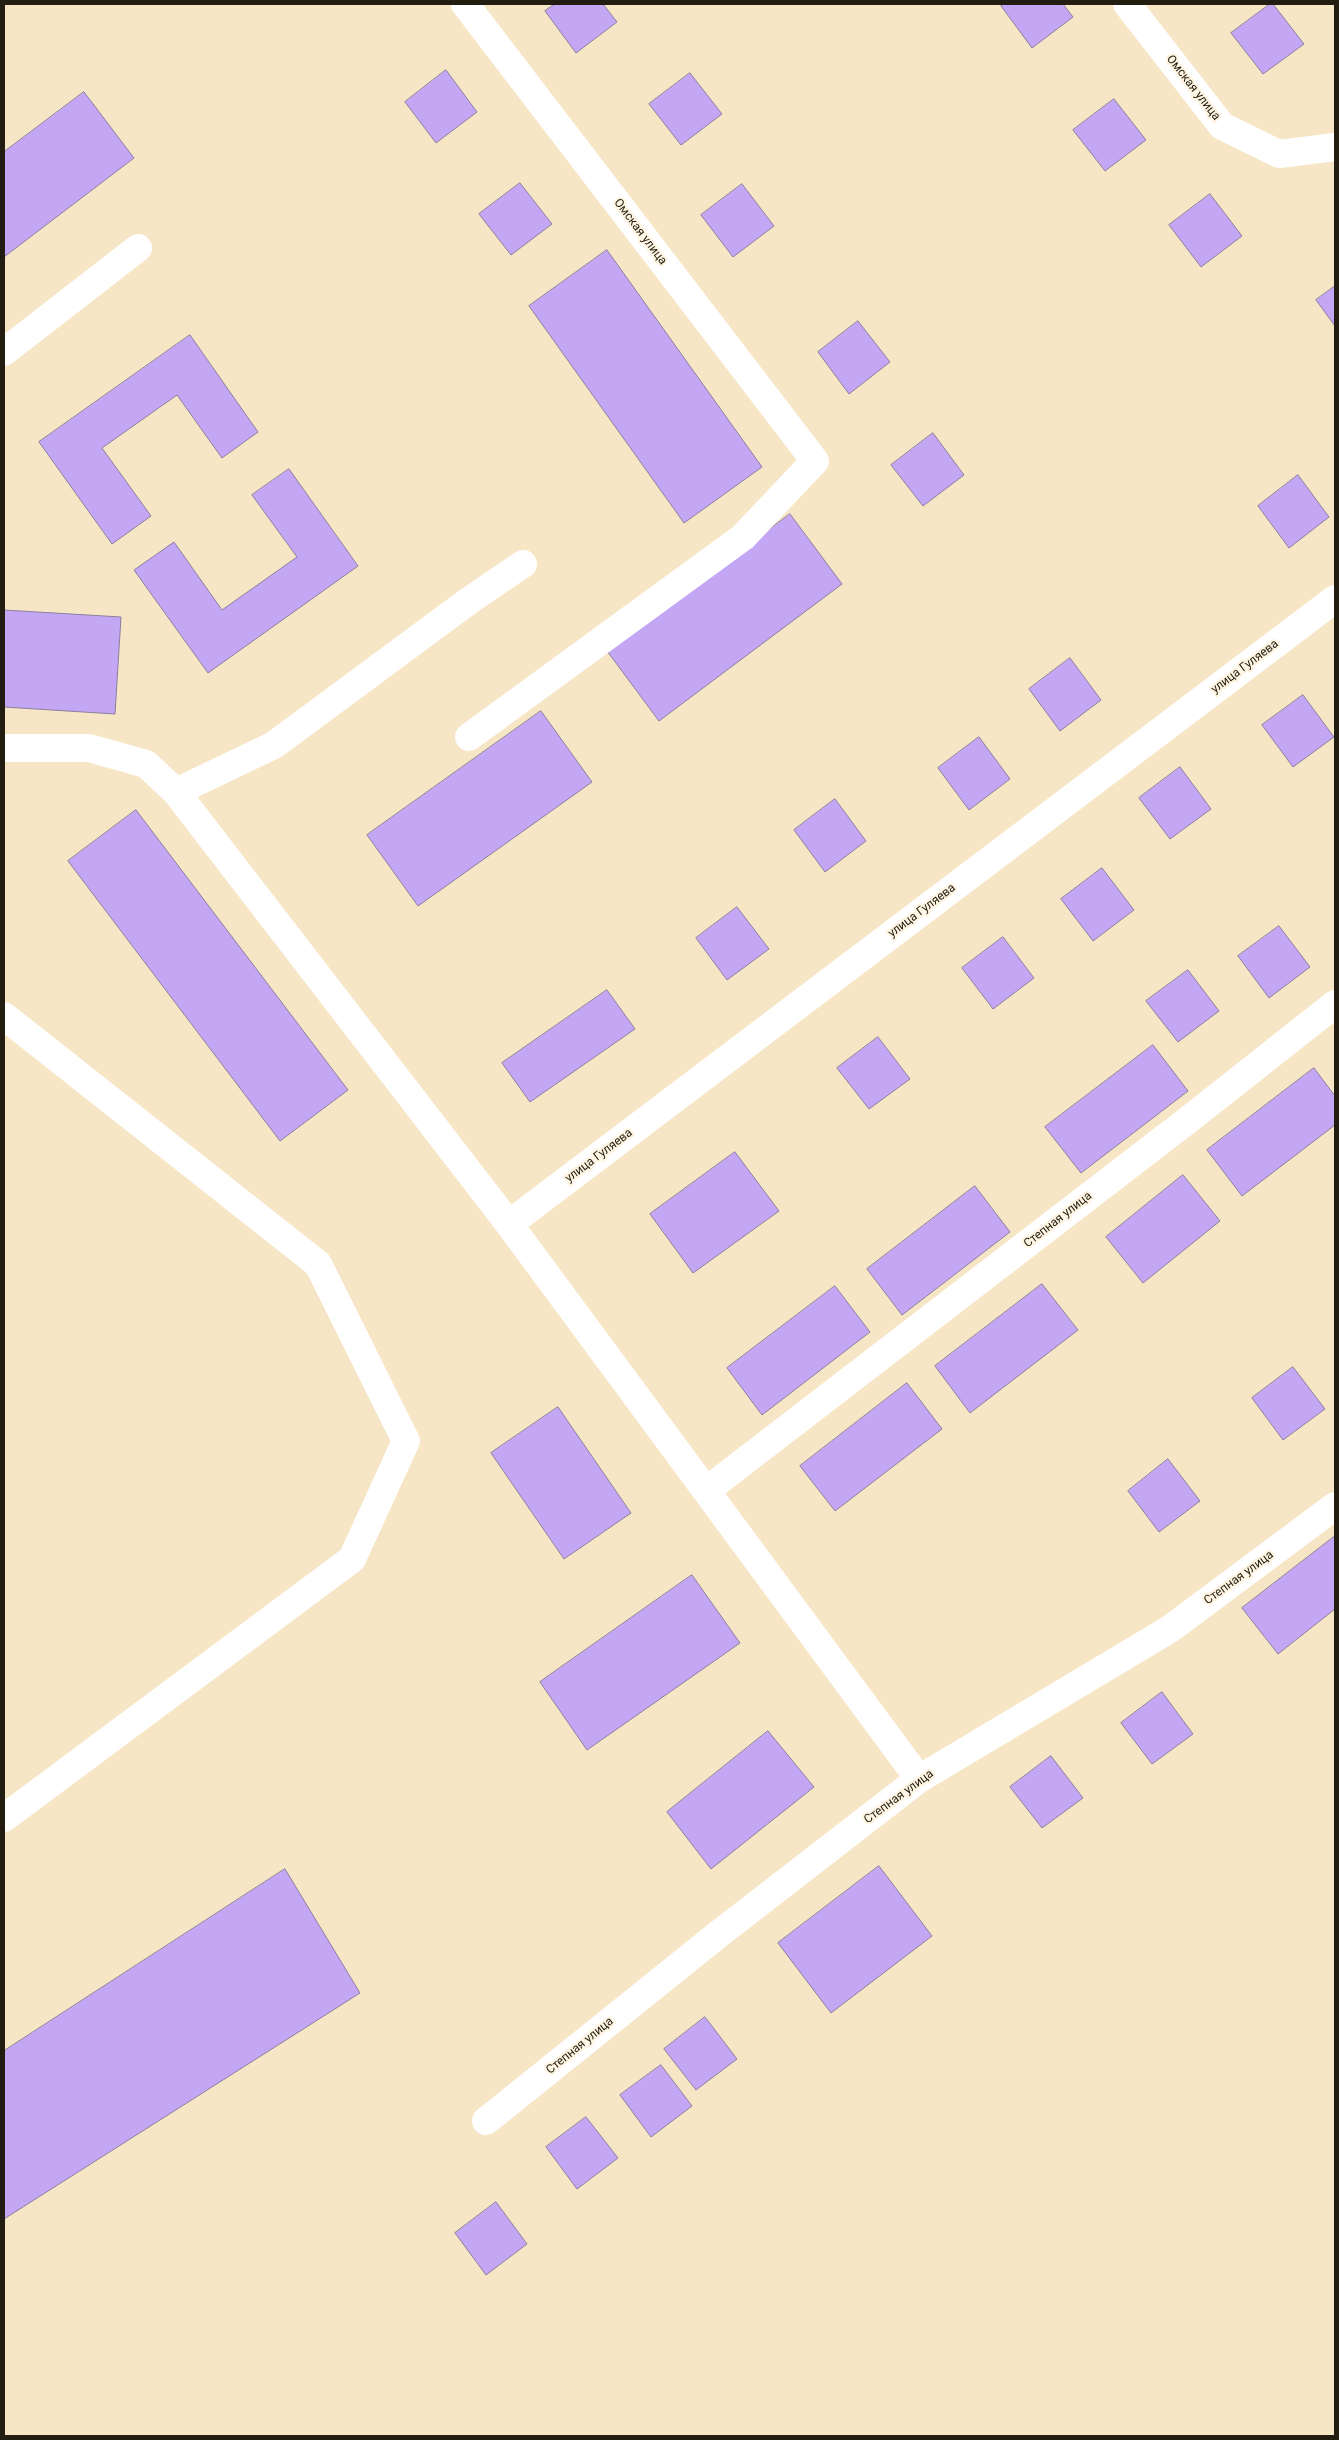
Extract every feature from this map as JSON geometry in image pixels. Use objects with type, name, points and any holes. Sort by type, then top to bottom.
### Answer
[{"type":"street","name":"Омская улица","points":[[465,4],[816,461],[743,537],[469,737]]},
{"type":"street","name":"Омская улица","points":[[1127,4],[1222,126],[1279,154],[1335,147]]},
{"type":"street","points":[[4,352],[138,248]]},
{"type":"street","points":[[176,792],[274,745],[470,600],[523,564]]},
{"type":"street","name":"улица Гуляева","points":[[509,1224],[1335,599]]},
{"type":"street","points":[[4,748],[89,748],[146,764],[176,792],[509,1224],[919,1779]]},
{"type":"street","name":"Степная улица","points":[[707,1490],[1180,1126],[1335,1004]]},
{"type":"street","points":[[4,1016],[318,1264],[406,1441],[352,1559],[4,1818]]},
{"type":"street","name":"Степная улица","points":[[486,2121],[720,1933],[919,1779],[1170,1629],[1335,1506]]},
{"type":"building","points":[[555,4],[603,4],[617,22],[576,53],[545,11]]},
{"type":"building","points":[[1004,4],[1063,4],[1073,17],[1032,48],[1001,6]]},
{"type":"building","points":[[1270,4],[1273,4],[1304,44],[1263,74],[1231,33]]},
{"type":"building","points":[[446,70],[477,112],[436,143],[405,102]]},
{"type":"building","points":[[690,73],[722,114],[681,145],[649,104]]},
{"type":"building","points":[[84,92],[134,158],[4,257],[4,152]]},
{"type":"building","points":[[1114,99],[1146,140],[1105,171],[1073,130]]},
{"type":"building","points":[[520,183],[552,224],[511,255],[479,214]]},
{"type":"building","points":[[742,184],[774,226],[733,257],[701,215]]},
{"type":"building","points":[[1210,194],[1242,236],[1201,267],[1169,225]]},
{"type":"building","points":[[607,250],[762,467],[684,523],[529,306]]},
{"type":"building","points":[[1335,286],[1335,326],[1316,300]]},
{"type":"building","points":[[858,321],[890,362],[849,394],[818,352]]},
{"type":"building","points":[[190,335],[258,432],[222,458],[177,395],[102,448],[151,516],[112,544],[39,442]]},
{"type":"building","points":[[933,433],[964,475],[923,506],[891,465]]},
{"type":"building","points":[[289,469],[358,566],[208,673],[134,570],[174,542],[222,610],[297,557],[252,495]]},
{"type":"building","points":[[1298,475],[1329,517],[1289,548],[1258,506]]},
{"type":"building","points":[[790,514],[842,584],[659,721],[607,651]]},
{"type":"building","points":[[4,610],[121,617],[115,714],[4,707]]},
{"type":"building","points":[[1070,658],[1101,700],[1060,731],[1029,689]]},
{"type":"building","points":[[1303,695],[1334,737],[1293,767],[1262,725]]},
{"type":"building","points":[[541,711],[592,782],[418,906],[367,835]]},
{"type":"building","points":[[979,737],[1010,779],[969,810],[938,768]]},
{"type":"building","points":[[1180,767],[1211,809],[1170,839],[1139,798]]},
{"type":"building","points":[[835,799],[866,841],[825,872],[794,830]]},
{"type":"building","points":[[136,810],[348,1090],[280,1141],[68,861]]},
{"type":"building","points":[[1102,868],[1134,910],[1093,941],[1061,899]]},
{"type":"building","points":[[737,907],[769,949],[727,980],[696,938]]},
{"type":"building","points":[[1279,926],[1310,967],[1269,998],[1238,956]]},
{"type":"building","points":[[1003,937],[1034,978],[993,1009],[962,968]]},
{"type":"building","points":[[1188,970],[1219,1011],[1178,1042],[1146,1001]]},
{"type":"building","points":[[607,990],[635,1029],[530,1102],[502,1063]]},
{"type":"building","points":[[878,1037],[910,1079],[869,1109],[837,1068]]},
{"type":"building","points":[[1153,1045],[1188,1091],[1081,1173],[1045,1127]]},
{"type":"building","points":[[1314,1068],[1335,1096],[1335,1125],[1242,1196],[1207,1150]]},
{"type":"building","points":[[735,1152],[779,1211],[693,1273],[650,1214]]},
{"type":"building","points":[[1183,1175],[1220,1221],[1143,1283],[1106,1237]]},
{"type":"building","points":[[975,1186],[1010,1232],[902,1315],[867,1269]]},
{"type":"building","points":[[1042,1284],[1078,1330],[970,1413],[935,1366]]},
{"type":"building","points":[[835,1286],[870,1332],[762,1415],[727,1368]]},
{"type":"building","points":[[1293,1367],[1325,1409],[1283,1440],[1252,1398]]},
{"type":"building","points":[[907,1383],[942,1429],[835,1511],[800,1466]]},
{"type":"building","points":[[558,1407],[631,1513],[564,1559],[491,1453]]},
{"type":"building","points":[[1168,1459],[1200,1501],[1159,1532],[1128,1491]]},
{"type":"building","points":[[1335,1536],[1335,1609],[1278,1654],[1242,1608]]},
{"type":"building","points":[[692,1575],[740,1643],[587,1750],[540,1682]]},
{"type":"building","points":[[1162,1692],[1193,1734],[1152,1764],[1121,1723]]},
{"type":"building","points":[[768,1731],[814,1787],[711,1869],[667,1812]]},
{"type":"building","points":[[1051,1756],[1083,1798],[1042,1828],[1010,1787]]},
{"type":"building","points":[[879,1866],[932,1936],[831,2013],[778,1943]]},
{"type":"building","points":[[285,1869],[360,1993],[4,2219],[4,2051]]},
{"type":"building","points":[[705,2017],[737,2059],[696,2090],[664,2049]]},
{"type":"building","points":[[661,2065],[692,2106],[651,2137],[620,2095]]},
{"type":"building","points":[[586,2117],[618,2158],[577,2189],[546,2147]]},
{"type":"building","points":[[496,2202],[527,2244],[486,2275],[455,2233]]}]
